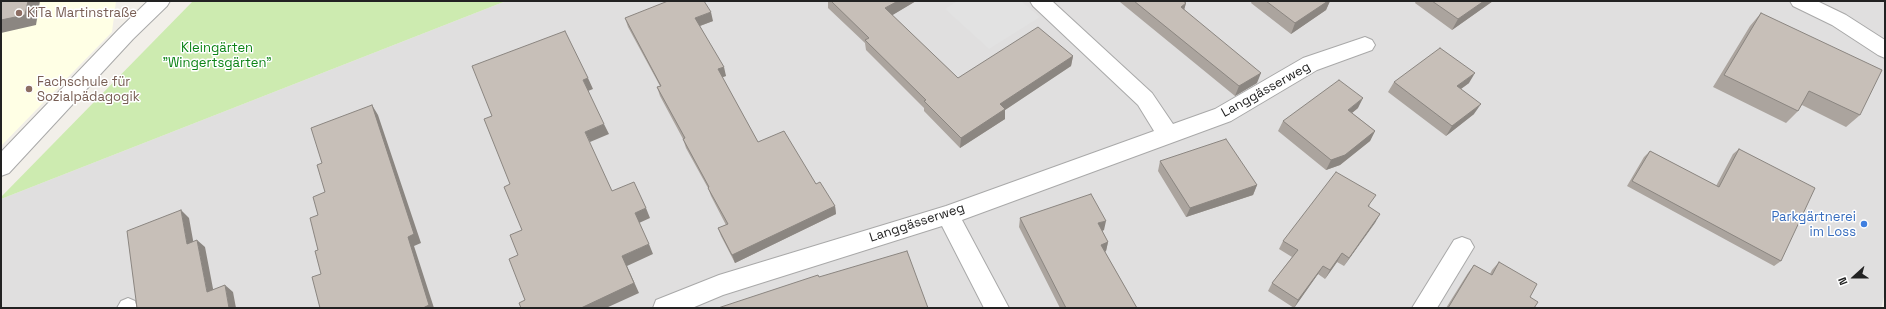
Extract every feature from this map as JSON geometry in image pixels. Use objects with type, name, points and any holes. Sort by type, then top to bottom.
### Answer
[{"type":"street","points":[[1,167],[126,34],[160,1]]},
{"type":"street","points":[[1040,1],[1145,99],[1168,135]]},
{"type":"street","points":[[1800,1],[1838,20],[1885,50]]},
{"type":"street","name":"Langgässerweg","points":[[665,308],[718,286],[948,214],[1223,115],[1310,64],[1365,45]]},
{"type":"street","points":[[948,214],[997,308]]},
{"type":"street","points":[[1424,308],[1462,247]]},
{"type":"shaded area","name":"Fachschule für Sozialpädagogik","points":[[1,1],[116,1],[112,32],[1,146]]},
{"type":"shaded area","points":[[506,1],[1885,1],[1885,293],[1881,308],[1,308],[1,199]]},
{"type":"shaded area","points":[[957,1],[1021,1],[1040,17],[989,49],[945,9]]},
{"type":"green space","name":"Kleingärten \"Wingertsgärten\"","points":[[193,1],[506,1],[1,199],[1,197]]},
{"type":"building","points":[[1,1],[28,1],[25,15],[1,20]]},
{"type":"building","points":[[668,1],[704,1],[711,12],[695,18],[724,67],[718,69],[758,142],[784,131],[816,184],[820,182],[835,206],[732,255],[718,228],[728,224],[683,139],[685,138],[657,87],[661,86],[625,18]]},
{"type":"building","points":[[831,1],[898,1],[885,8],[958,78],[1038,27],[1073,56],[1000,104],[1005,109],[961,138],[924,101],[926,100],[865,40],[869,38]]},
{"type":"building","points":[[1134,1],[1183,1],[1186,3],[1181,7],[1261,73],[1239,86]]},
{"type":"building","points":[[1266,1],[1328,1],[1295,23]]},
{"type":"building","points":[[1432,1],[1484,1],[1458,19]]},
{"type":"building","points":[[1761,13],[1882,70],[1860,115],[1809,91],[1798,111],[1724,75]]},
{"type":"building","points":[[565,31],[588,78],[583,80],[604,124],[585,132],[612,191],[634,182],[646,208],[635,213],[649,244],[622,256],[634,283],[581,308],[521,308],[519,303],[525,300],[509,259],[518,255],[510,235],[522,230],[504,187],[510,184],[484,119],[492,116],[472,66]]},
{"type":"building","points":[[1440,48],[1475,73],[1457,86],[1481,104],[1452,126],[1394,82]]},
{"type":"building","points":[[1339,80],[1363,98],[1348,110],[1375,131],[1345,155],[1331,160],[1283,121]]},
{"type":"building","points":[[372,105],[414,234],[408,237],[429,305],[423,308],[320,308],[312,277],[321,274],[315,251],[318,250],[310,218],[318,215],[313,197],[325,192],[317,165],[322,163],[311,128]]},
{"type":"building","points":[[1226,139],[1257,185],[1190,208],[1160,161]]},
{"type":"building","points":[[1739,149],[1815,188],[1781,261],[1632,181],[1650,151],[1719,187]]},
{"type":"building","points":[[1336,172],[1376,195],[1368,206],[1380,214],[1349,258],[1342,253],[1330,270],[1323,266],[1298,300],[1272,283],[1298,250],[1283,241]]},
{"type":"building","points":[[1091,194],[1106,221],[1098,223],[1108,242],[1101,245],[1137,308],[1066,308],[1020,218]]},
{"type":"building","points":[[181,210],[187,244],[197,240],[207,292],[225,285],[229,308],[137,308],[127,231]]},
{"type":"building","points":[[907,251],[928,308],[718,308],[818,275],[819,277]]},
{"type":"building","points":[[1499,262],[1537,284],[1530,297],[1538,302],[1534,308],[1448,308],[1474,265],[1492,275]]},
{"type":"place","name":"KiTa Martinstraße","points":[[19,13]]},
{"type":"place","name":"Fachschule für Sozialpädagogik","points":[[29,89]]},
{"type":"place","name":"Parkgärtnerei im Loss","points":[[1864,224]]}]
